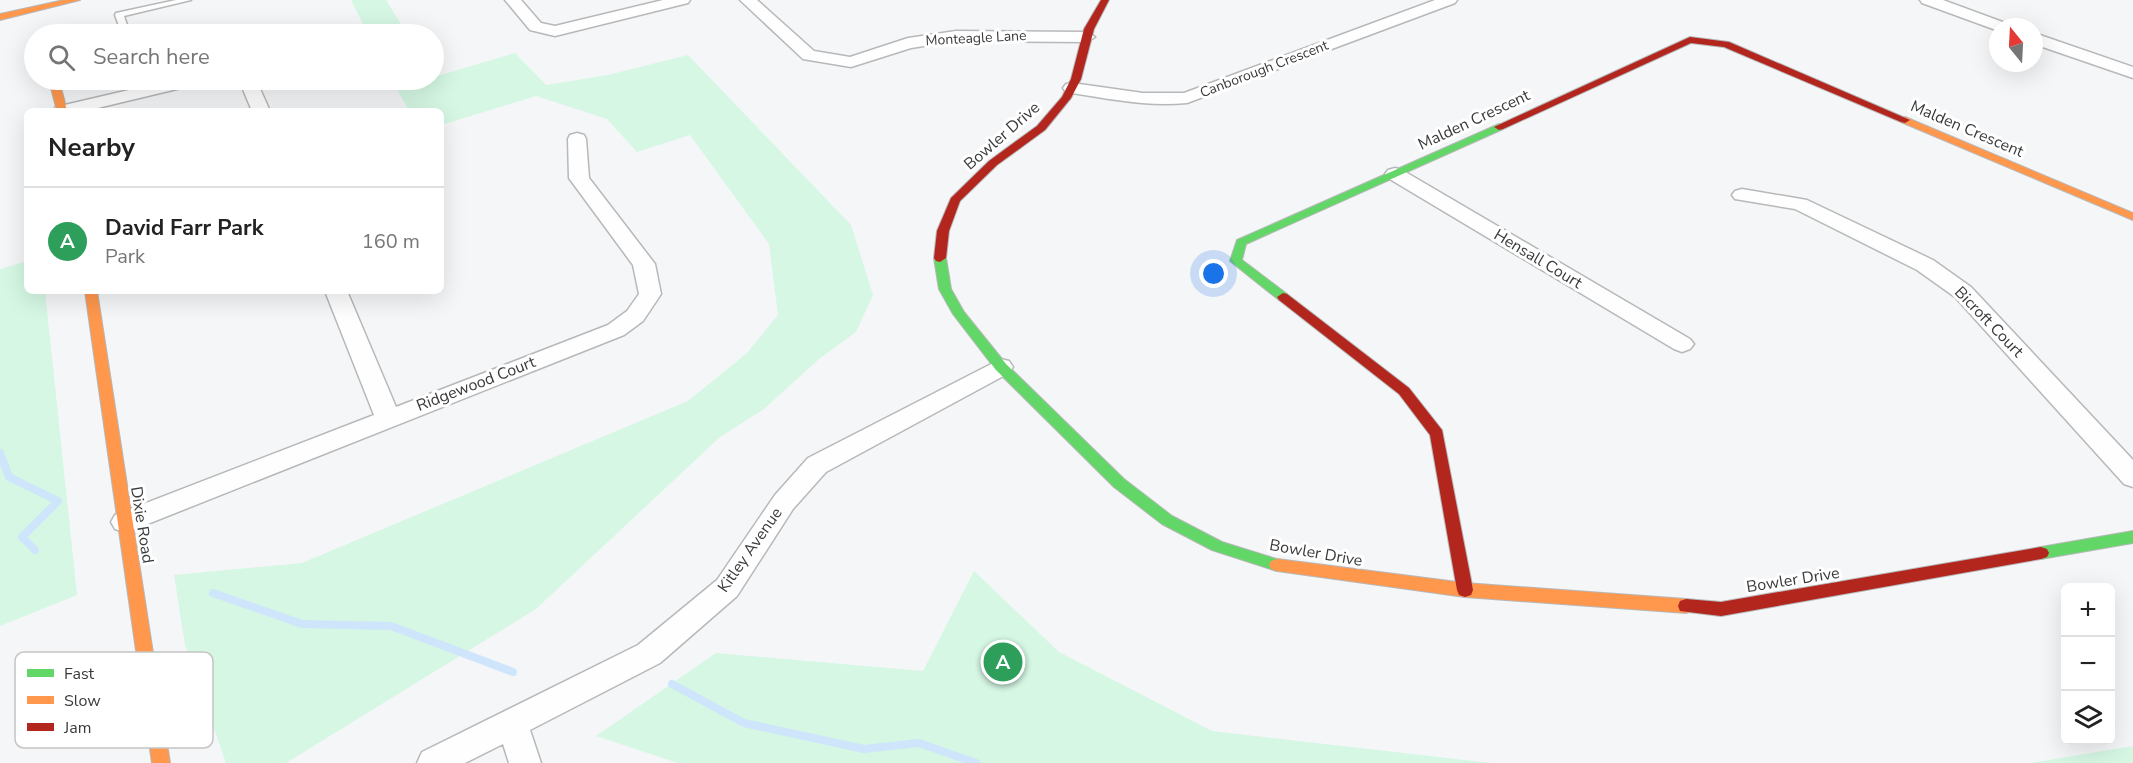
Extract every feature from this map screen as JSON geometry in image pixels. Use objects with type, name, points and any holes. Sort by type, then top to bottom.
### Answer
[{"type":"street","points":[[0,17],[76,0]]},
{"type":"street","points":[[513,0],[536,27],[555,32],[682,0]]},
{"type":"street","name":"Monteagle Lane","points":[[748,0],[808,56],[851,62],[908,43],[956,36],[1087,37]]},
{"type":"street","name":"Bowler Drive","points":[[1105,0],[1087,37],[1072,88],[1041,128],[993,163],[956,200],[943,231],[939,264],[945,289],[959,314],[1001,367],[1119,483],[1167,519],[1217,546],[1283,567],[1465,591],[1721,609],[2133,537]]},
{"type":"street","name":"Canborough Crescent","points":[[1072,88],[1135,99],[1164,101],[1187,98],[1449,0]]},
{"type":"street","points":[[1928,0],[1989,22]]},
{"type":"street","name":"Malden Crescent","points":[[1465,591],[1437,434],[1404,391],[1236,261],[1241,242],[1690,40],[1726,44],[2133,217]]},
{"type":"street","points":[[2043,41],[2133,73]]},
{"type":"street","points":[[57,90],[61,108]]},
{"type":"street","points":[[75,108],[150,90]]},
{"type":"street","points":[[252,90],[260,108]]},
{"type":"street","name":"Ridgewood Court","points":[[125,522],[616,330],[635,316],[650,294],[644,264],[579,178],[577,139]]},
{"type":"street","name":"Hensall Court","points":[[1395,174],[1682,344]]},
{"type":"street","name":"Bicroft Court","points":[[1742,195],[1800,204],[1925,265],[1963,292],[2133,477]]},
{"type":"street","name":"Dixie Road","points":[[90,294],[145,652]]},
{"type":"street","points":[[337,294],[388,418]]},
{"type":"street","name":"Kitley Avenue","points":[[433,763],[649,654],[727,588],[784,502],[817,465],[1001,367]]},
{"type":"street","points":[[512,723],[525,763]]},
{"type":"street","name":"Dixie Road","points":[[160,748],[162,763]]},
{"type":"lane","points":[[122,24],[119,15],[187,0]]},
{"type":"green space","points":[[351,0],[386,0],[401,24],[363,24]]},
{"type":"green space","points":[[515,53],[546,85],[608,75],[688,55],[851,225],[873,295],[856,332],[819,359],[764,409],[720,437],[536,609],[286,763],[226,763],[213,726],[213,652],[187,652],[174,575],[302,563],[688,401],[747,353],[778,315],[769,244],[690,135],[637,152],[607,119],[536,96],[444,124],[444,108],[407,108],[397,90],[444,90],[444,74]]},
{"type":"green space","points":[[24,262],[24,294],[45,294],[77,595],[0,626],[0,269]]},
{"type":"green space","points":[[974,571],[1059,652],[1212,731],[1491,763],[678,763],[596,736],[716,653],[923,671]]},
{"type":"green space","points":[[2133,746],[2133,763],[2031,763]]},
{"type":"waterway","points":[[0,453],[9,477],[58,501],[22,537],[35,550]]},
{"type":"waterway","points":[[213,593],[302,624],[391,626],[513,672]]},
{"type":"waterway","points":[[672,684],[744,723],[864,749],[919,743],[976,763]]},
{"type":"traffic: fast","points":[[1283,297],[1236,261],[1241,242],[1499,127]]},
{"type":"traffic: fast","points":[[940,258],[945,289],[959,314],[1001,367],[1119,483],[1167,520],[1217,546],[1277,565]]},
{"type":"traffic: fast","points":[[2041,553],[2133,537]]},
{"type":"traffic: slow","points":[[0,17],[76,0]]},
{"type":"traffic: slow","points":[[57,90],[61,108]]},
{"type":"traffic: slow","points":[[1905,120],[2133,217]]},
{"type":"traffic: slow","points":[[91,294],[145,652]]},
{"type":"traffic: slow","points":[[1277,565],[1465,590],[1686,606]]},
{"type":"traffic: slow","points":[[159,748],[161,763]]},
{"type":"traffic: jam","points":[[940,258],[943,231],[955,200],[993,163],[1041,128],[1066,98],[1076,79],[1089,29],[1105,0]]},
{"type":"traffic: jam","points":[[1499,127],[1690,40],[1726,44],[1905,120]]},
{"type":"traffic: jam","points":[[1283,297],[1404,391],[1437,434],[1465,590]]},
{"type":"traffic: jam","points":[[1686,606],[1721,609],[2041,553]]},
{"type":"place","name":"David Farr Park","points":[[1003,662]]}]
